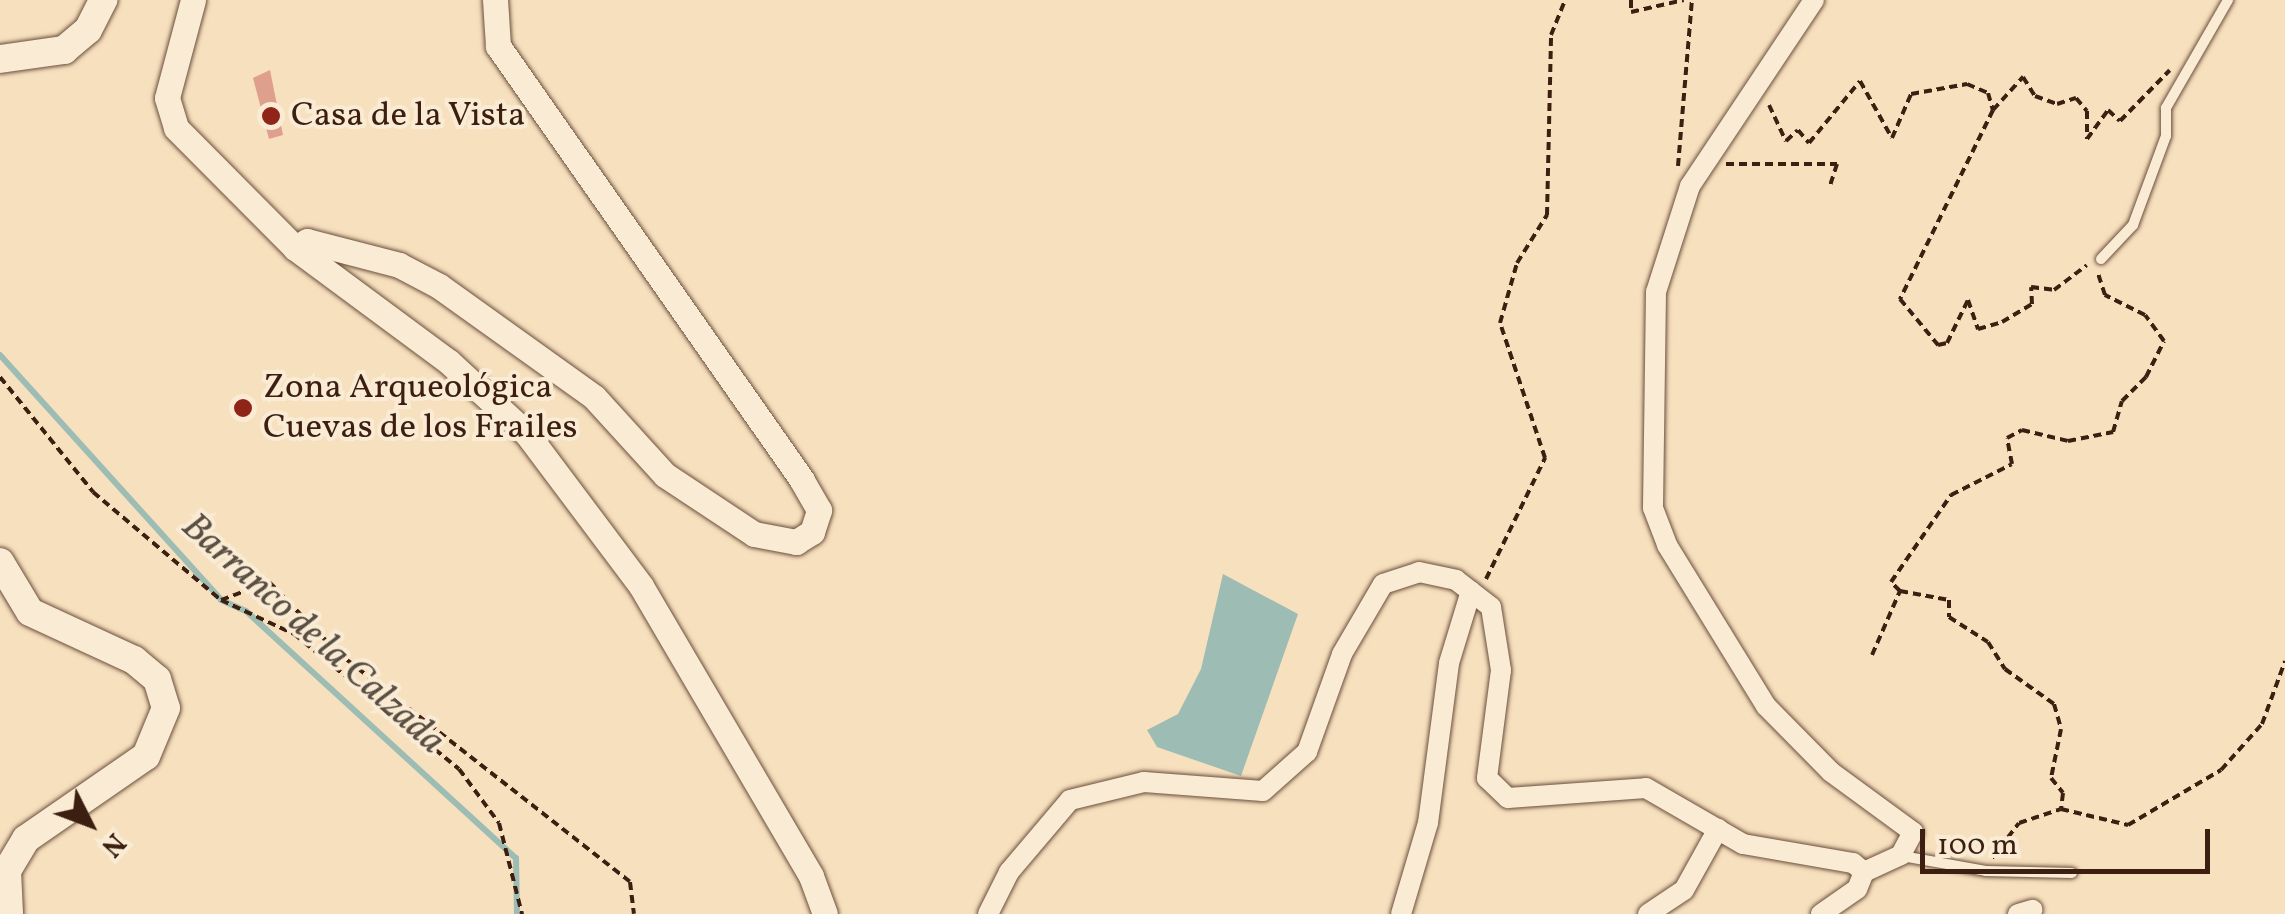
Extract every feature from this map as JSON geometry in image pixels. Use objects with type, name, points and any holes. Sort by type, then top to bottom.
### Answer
[{"type":"main road","points":[[0,59],[64,50],[88,30],[103,0]]},
{"type":"main road","points":[[0,562],[30,612],[134,660],[156,679],[166,708],[146,756],[26,839],[7,871],[9,914]]},
{"type":"street","points":[[192,0],[167,98],[176,128],[295,248],[487,392],[604,530],[811,876],[825,914]]},
{"type":"street","points":[[295,248],[306,241],[399,265],[439,286],[594,396],[665,475],[754,534],[796,542],[812,532],[819,510],[802,480],[498,46],[495,0]]},
{"type":"street","points":[[1814,0],[1758,91],[1710,152],[1690,186],[1656,292],[1653,508],[1766,706],[1831,772],[1914,832],[1901,856],[1864,872],[1857,889],[1820,914]]},
{"type":"street","points":[[988,914],[1009,872],[1070,800],[1144,782],[1264,791],[1307,752],[1342,654],[1383,584],[1418,572],[1474,594],[1491,607],[1502,670],[1487,778],[1508,798],[1646,788],[1743,844],[1852,862],[1864,872]]},
{"type":"street","points":[[1402,914],[1428,823],[1449,662],[1474,594]]},
{"type":"street","points":[[1648,914],[1684,890],[1718,830]]},
{"type":"lane","points":[[2100,258],[2133,225],[2182,70],[2228,0]]},
{"type":"lane","points":[[1901,856],[1986,871],[2072,873]]},
{"type":"path","points":[[1474,594],[1545,458],[1500,323],[1517,262],[1547,216],[1550,55],[1566,0]]},
{"type":"path","points":[[1631,0],[1631,12],[1684,0]]},
{"type":"path","points":[[1690,186],[1677,182],[1692,0]]},
{"type":"path","points":[[2100,258],[2054,290],[2032,288],[2032,304],[2002,322],[1978,329],[1968,300],[1947,343],[1938,344],[1914,322],[1900,298],[1992,110],[2023,77],[2035,96],[2058,104],[2076,98],[2087,111],[2087,139],[2108,110],[2120,120],[2166,70],[2182,70]]},
{"type":"path","points":[[1758,91],[1786,141],[1798,130],[1810,143],[1860,81],[1892,138],[1911,94],[1966,84],[1988,92],[1992,110]]},
{"type":"path","points":[[1710,152],[1726,164],[1837,164],[1830,186]]},
{"type":"path","points":[[2060,809],[2063,794],[2051,778],[2061,729],[2054,704],[1949,617],[1949,600],[1900,590],[1891,582],[1951,495],[2012,464],[2007,438],[2022,430],[2068,441],[2113,432],[2122,402],[2146,378],[2164,341],[2146,315],[2106,295],[2097,279],[2100,258]]},
{"type":"path","points":[[0,377],[92,492],[220,600],[294,634],[458,769],[499,823],[522,914]]},
{"type":"path","points":[[220,600],[269,582],[337,652],[630,882],[634,914]]},
{"type":"path","points":[[1872,656],[1900,590]]},
{"type":"path","points":[[1986,871],[2019,823],[2060,809],[2128,825],[2221,770],[2262,724],[2285,661]]},
{"type":"water","points":[[1223,574],[1298,614],[1241,776],[1157,747],[1147,730],[1178,714],[1201,669]]},
{"type":"building","name":"Casa de la Vista","points":[[270,70],[283,135],[269,139],[253,78]]},
{"type":"waterway","name":"Barranco de la Calzada","points":[[0,355],[221,600],[246,611],[516,858],[517,914]]},
{"type":"place","name":"Casa de la Vista","points":[[271,116]]},
{"type":"place","name":"Zona Arqueológica Cuevas de los Frailes","points":[[243,408]]}]
